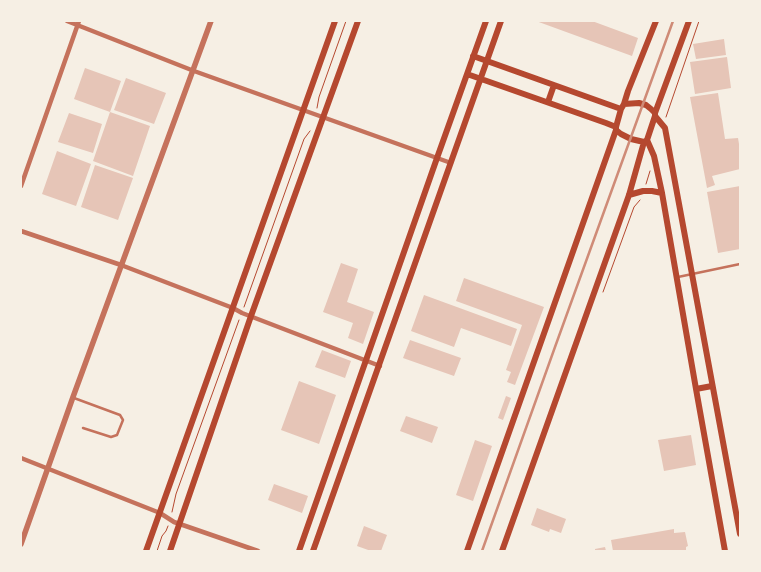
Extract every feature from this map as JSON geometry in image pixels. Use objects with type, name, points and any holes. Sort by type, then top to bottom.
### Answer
[{"type":"main road","points":[[146,551],[335,21]]},
{"type":"main road","points":[[170,551],[251,316],[358,21]]},
{"type":"main road","points":[[300,551],[486,21]]},
{"type":"main road","points":[[313,551],[501,21]]},
{"type":"main road","points":[[467,551],[618,130],[628,91],[656,21]]},
{"type":"main road","points":[[502,551],[629,195],[643,141],[689,21]]},
{"type":"main road","points":[[473,56],[554,85],[625,105],[639,102],[654,112],[665,128],[740,534]]},
{"type":"main road","points":[[467,74],[548,102],[618,130],[643,141],[654,156],[726,551]]},
{"type":"main road","points":[[548,102],[554,85]]},
{"type":"main road","points":[[629,195],[643,191],[662,193]]},
{"type":"main road","points":[[696,389],[712,386]]},
{"type":"street","points":[[67,21],[78,23],[194,70],[451,163]]},
{"type":"street","points":[[21,544],[211,21]]},
{"type":"street","points":[[21,186],[78,23]]},
{"type":"street","points":[[21,231],[121,265],[380,366]]},
{"type":"street","points":[[21,458],[160,513],[179,524],[258,551]]},
{"type":"lane","points":[[676,277],[740,264]]},
{"type":"lane","points":[[73,397],[120,415],[123,420],[115,437],[83,428]]},
{"type":"path","points":[[316,114],[319,97],[346,21]]},
{"type":"path","points":[[665,128],[666,114],[699,21]]},
{"type":"path","points":[[156,551],[170,520],[176,494],[304,139],[310,131]]},
{"type":"path","points":[[603,291],[634,207],[640,201],[654,156]]},
{"type":"building","points":[[536,21],[592,21],[638,38],[632,56]]},
{"type":"building","points":[[724,39],[726,55],[696,59],[693,44]]},
{"type":"building","points":[[727,57],[731,88],[695,94],[690,62]]},
{"type":"building","points":[[85,68],[121,81],[110,112],[74,99]]},
{"type":"building","points":[[126,78],[166,93],[154,124],[114,110]]},
{"type":"building","points":[[718,93],[725,139],[738,138],[740,169],[712,176],[715,185],[707,188],[690,97]]},
{"type":"building","points":[[110,112],[150,126],[133,176],[93,161]]},
{"type":"building","points":[[69,113],[102,124],[93,153],[58,142]]},
{"type":"building","points":[[57,151],[91,164],[76,206],[42,194]]},
{"type":"building","points":[[95,165],[133,178],[118,220],[81,207]]},
{"type":"building","points":[[740,186],[740,249],[718,253],[707,192]]},
{"type":"building","points":[[341,263],[358,269],[347,302],[374,312],[363,344],[348,338],[353,323],[323,312]]},
{"type":"building","points":[[464,278],[544,307],[515,385],[507,382],[511,372],[506,370],[522,325],[456,301]]},
{"type":"building","points":[[424,295],[517,329],[511,346],[461,328],[454,347],[411,331]]},
{"type":"building","points":[[410,340],[461,358],[454,376],[403,358]]},
{"type":"building","points":[[322,350],[351,361],[345,378],[315,367]]},
{"type":"building","points":[[299,381],[336,395],[319,444],[281,430]]},
{"type":"building","points":[[506,396],[511,398],[503,420],[498,418]]},
{"type":"building","points":[[406,416],[438,427],[432,443],[400,431]]},
{"type":"building","points":[[691,435],[696,465],[664,471],[658,440]]},
{"type":"building","points":[[475,440],[492,446],[473,501],[456,495]]},
{"type":"building","points":[[274,484],[308,496],[302,513],[268,500]]},
{"type":"building","points":[[537,508],[566,519],[561,533],[550,529],[549,532],[531,525]]},
{"type":"building","points":[[364,526],[387,535],[381,551],[371,551],[357,546]]},
{"type":"building","points":[[674,529],[674,533],[685,532],[688,546],[686,551],[613,551],[611,540]]},
{"type":"building","points":[[605,547],[606,551],[595,551],[595,549]]},
{"type":"railway","points":[[482,551],[673,21]]}]
